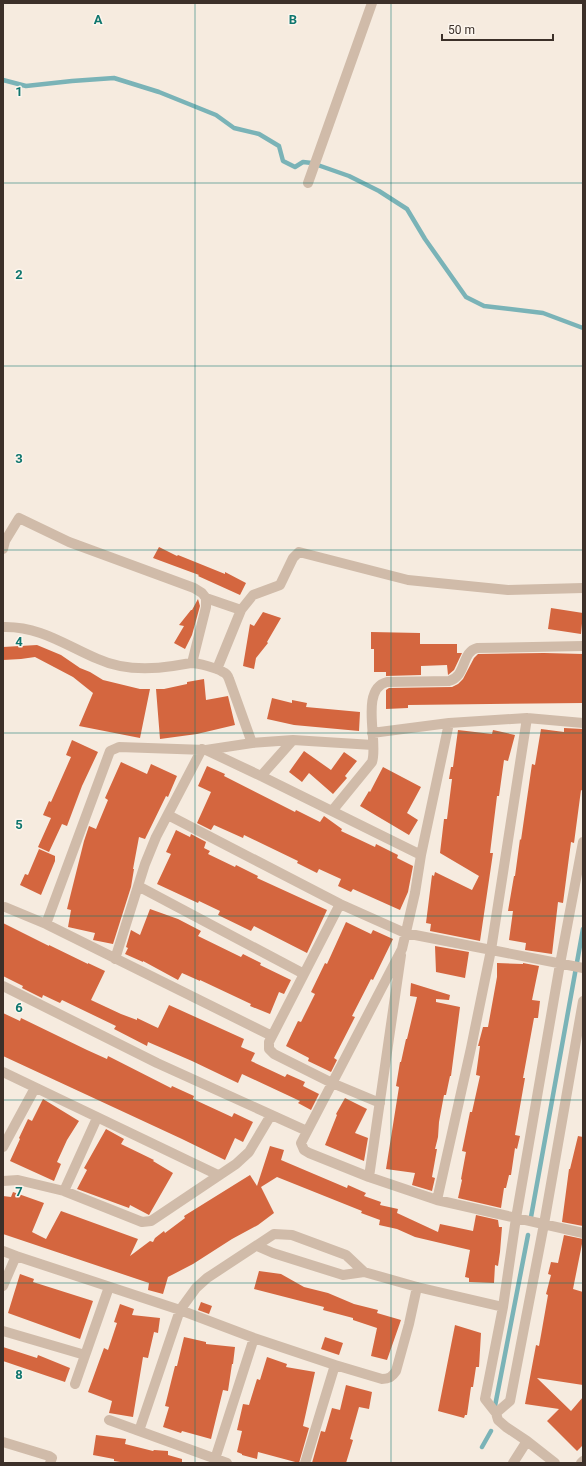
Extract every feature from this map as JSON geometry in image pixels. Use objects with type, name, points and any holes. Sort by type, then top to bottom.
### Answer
[{"type":"street","points":[[308,183],[372,3]]},
{"type":"street","points":[[3,549],[7,537],[19,518],[69,542],[194,588],[202,593],[206,598],[241,610]]},
{"type":"street","points":[[217,669],[241,610],[254,595],[280,585],[293,558],[299,552],[408,580],[508,590],[583,588]]},
{"type":"street","points":[[192,663],[206,607],[206,598]]},
{"type":"street","points":[[3,627],[20,627],[32,630],[67,644],[98,659],[124,667],[155,669],[192,663],[224,672],[229,678],[252,743]]},
{"type":"street","points":[[332,811],[369,767],[374,757],[372,701],[374,692],[379,685],[454,679],[459,675],[470,651],[477,648],[583,646]]},
{"type":"street","points":[[372,732],[449,723],[527,718],[583,723]]},
{"type":"street","points":[[437,1200],[491,950],[527,718]]},
{"type":"street","points":[[369,1177],[402,949],[415,893],[421,856],[449,723]]},
{"type":"street","points":[[46,924],[110,751],[119,747],[204,750],[252,743],[293,740],[373,745]]},
{"type":"street","points":[[261,776],[293,740]]},
{"type":"street","points":[[204,750],[261,776],[421,856]]},
{"type":"street","points":[[115,959],[138,886],[156,837],[204,750]]},
{"type":"street","points":[[168,815],[340,904],[405,933],[583,968]]},
{"type":"street","points":[[555,1463],[498,1420],[496,1414],[485,1399],[503,1307],[516,1218],[560,964],[583,842]]},
{"type":"street","points":[[138,886],[304,974]]},
{"type":"street","points":[[340,904],[268,1044],[270,1051],[332,1083],[380,1103]]},
{"type":"street","points":[[5,907],[46,924],[272,1036]]},
{"type":"street","points":[[402,949],[301,1143],[304,1150],[369,1177],[437,1200],[583,1233]]},
{"type":"street","points":[[3,986],[157,1063],[307,1131]]},
{"type":"street","points":[[496,1414],[510,1401],[544,1224],[583,1001]]},
{"type":"street","points":[[3,1072],[218,1175]]},
{"type":"street","points":[[3,1147],[35,1088]]},
{"type":"street","points":[[3,1181],[18,1180],[64,1191],[142,1222],[149,1222],[236,1164],[249,1152],[271,1115]]},
{"type":"street","points":[[64,1191],[97,1118]]},
{"type":"street","points":[[139,1431],[180,1310],[196,1288],[207,1278],[274,1234],[292,1235],[346,1255],[364,1272]]},
{"type":"street","points":[[257,1246],[273,1253],[343,1275],[364,1272],[417,1287],[503,1307]]},
{"type":"street","points":[[3,1251],[180,1310],[254,1338],[382,1379],[388,1379],[396,1371],[409,1324],[417,1287]]},
{"type":"street","points":[[3,1286],[16,1256]]},
{"type":"street","points":[[75,1384],[108,1287]]},
{"type":"street","points":[[3,1331],[85,1355]]},
{"type":"street","points":[[215,1458],[254,1338]]},
{"type":"street","points":[[305,1463],[335,1365]]},
{"type":"street","points":[[109,1420],[227,1463]]},
{"type":"street","points":[[514,1463],[527,1441]]},
{"type":"street","points":[[3,1442],[49,1456],[52,1458],[50,1463]]},
{"type":"building","points":[[159,547],[177,556],[178,555],[225,574],[225,572],[246,583],[240,595],[198,576],[199,575],[153,558]]},
{"type":"building","points":[[198,599],[200,606],[192,635],[185,649],[174,643],[184,626],[179,625],[192,610]]},
{"type":"building","points":[[551,608],[583,613],[581,634],[548,629]]},
{"type":"building","points":[[263,612],[281,618],[267,642],[268,643],[256,658],[254,669],[243,666],[250,624],[254,626]]},
{"type":"building","points":[[371,632],[420,633],[420,644],[457,644],[457,653],[462,653],[454,670],[448,675],[447,665],[421,666],[421,675],[386,676],[386,672],[374,672],[374,649],[371,649]]},
{"type":"building","points":[[37,645],[61,655],[80,668],[103,680],[140,689],[150,689],[140,738],[79,726],[93,693],[73,677],[35,657],[3,660],[3,647]]},
{"type":"building","points":[[478,654],[583,654],[583,703],[408,705],[408,708],[386,709],[386,690],[389,688],[452,687],[463,679],[474,658]]},
{"type":"building","points":[[204,679],[206,700],[228,696],[235,725],[197,734],[160,739],[156,689],[164,689],[187,684],[187,682]]},
{"type":"building","points":[[272,698],[292,703],[292,700],[307,703],[306,707],[360,712],[359,731],[294,725],[267,719]]},
{"type":"building","points":[[564,728],[583,729],[583,791],[581,790],[574,843],[571,842],[563,903],[558,902],[552,954],[525,950],[526,943],[509,940],[513,911],[508,911],[520,839],[521,840],[532,764],[535,765],[541,729],[564,732]]},
{"type":"building","points":[[458,730],[492,734],[493,730],[515,735],[508,761],[504,760],[499,796],[497,796],[490,853],[493,853],[480,941],[430,931],[431,924],[426,923],[432,875],[434,876],[435,872],[472,890],[479,876],[440,853],[444,819],[447,819],[452,779],[449,779],[451,767],[453,767]]},
{"type":"building","points":[[72,740],[98,752],[82,786],[67,826],[62,824],[49,852],[38,847],[51,818],[43,815],[49,801],[51,802],[71,757],[66,755]]},
{"type":"building","points":[[304,751],[331,770],[344,752],[357,761],[345,776],[347,778],[333,794],[309,773],[302,782],[289,772]]},
{"type":"building","points":[[121,762],[147,774],[151,764],[177,776],[168,797],[166,796],[145,839],[139,837],[131,887],[113,944],[93,940],[95,933],[68,927],[71,910],[67,909],[89,826],[96,829],[108,800],[105,798]]},
{"type":"building","points":[[207,766],[225,774],[224,776],[295,812],[296,810],[320,822],[324,816],[342,829],[341,831],[375,847],[376,844],[398,855],[397,858],[413,866],[408,892],[400,910],[353,889],[351,892],[338,886],[341,879],[319,869],[317,873],[297,863],[298,861],[244,835],[243,838],[214,825],[211,830],[197,823],[211,792],[198,786]]},
{"type":"building","points":[[383,767],[421,787],[407,813],[418,820],[409,835],[360,806],[369,791],[370,792]]},
{"type":"building","points":[[176,830],[190,837],[191,834],[206,842],[204,848],[210,851],[208,854],[235,867],[236,865],[258,876],[257,878],[327,910],[307,953],[254,926],[251,931],[218,915],[220,911],[199,901],[198,903],[157,884],[171,854],[166,852]]},
{"type":"building","points":[[39,849],[55,856],[55,861],[41,895],[20,885],[25,874],[28,875]]},
{"type":"building","points":[[150,909],[178,919],[201,931],[198,936],[241,957],[243,954],[261,963],[260,965],[291,980],[284,994],[279,992],[270,1014],[250,1006],[251,1004],[200,980],[182,973],[178,980],[143,961],[125,954],[128,948],[126,947],[131,930],[140,935]]},
{"type":"building","points":[[346,922],[371,934],[373,930],[393,939],[373,980],[371,979],[352,1016],[355,1017],[334,1058],[337,1060],[331,1072],[308,1061],[309,1058],[286,1046],[298,1021],[301,1022],[315,994],[311,992],[325,963],[327,964]]},
{"type":"building","points":[[3,923],[49,946],[105,971],[91,1000],[121,1014],[137,1020],[137,1018],[158,1028],[169,1005],[244,1039],[241,1047],[255,1053],[251,1061],[285,1077],[287,1074],[305,1082],[303,1086],[319,1094],[311,1110],[298,1103],[300,1101],[242,1074],[238,1083],[148,1042],[147,1046],[114,1029],[116,1026],[62,1000],[60,1003],[43,995],[42,998],[22,988],[23,986],[3,976]]},
{"type":"building","points":[[435,946],[469,952],[465,978],[436,972]]},
{"type":"building","points":[[497,963],[523,963],[539,966],[532,1000],[540,1001],[538,1018],[534,1018],[523,1078],[525,1078],[515,1135],[520,1136],[517,1149],[515,1148],[511,1175],[509,1175],[506,1188],[504,1188],[501,1208],[458,1198],[466,1152],[462,1151],[470,1112],[472,1112],[480,1076],[476,1075],[480,1046],[478,1046],[483,1027],[488,1027],[497,977]]},
{"type":"building","points":[[411,983],[450,995],[449,1000],[436,999],[436,1002],[460,1007],[451,1076],[446,1095],[444,1095],[439,1122],[438,1137],[435,1149],[437,1149],[432,1177],[435,1178],[432,1191],[412,1185],[415,1173],[386,1169],[399,1087],[396,1086],[400,1062],[417,997],[410,996]]},
{"type":"building","points":[[3,1013],[20,1021],[21,1018],[107,1059],[108,1056],[171,1088],[172,1086],[194,1096],[193,1099],[232,1117],[234,1113],[253,1122],[243,1142],[235,1138],[225,1160],[3,1056]]},
{"type":"building","points":[[345,1098],[367,1109],[355,1133],[368,1138],[364,1161],[325,1145],[337,1115],[336,1114]]},
{"type":"building","points":[[43,1099],[79,1121],[67,1140],[57,1162],[61,1164],[54,1181],[10,1161],[28,1119],[32,1121]]},
{"type":"building","points":[[106,1129],[124,1139],[121,1144],[154,1160],[153,1161],[173,1173],[149,1215],[130,1205],[129,1208],[77,1189],[87,1170],[84,1168]]},
{"type":"building","points":[[578,1136],[583,1137],[583,1226],[562,1222],[569,1169]]},
{"type":"building","points":[[270,1146],[284,1150],[281,1160],[347,1188],[348,1185],[366,1193],[364,1196],[381,1202],[380,1205],[398,1209],[397,1213],[438,1232],[440,1224],[473,1231],[476,1215],[498,1220],[499,1227],[502,1227],[498,1266],[495,1265],[494,1283],[469,1282],[469,1278],[465,1277],[470,1250],[415,1237],[397,1229],[379,1225],[380,1220],[361,1213],[362,1211],[277,1177],[261,1187],[274,1213],[258,1225],[232,1239],[193,1264],[168,1277],[163,1294],[148,1290],[149,1283],[3,1234],[3,1196],[11,1197],[13,1192],[44,1203],[32,1232],[46,1239],[61,1211],[138,1239],[130,1256],[150,1241],[153,1242],[155,1238],[164,1231],[165,1233],[185,1218],[184,1216],[250,1175],[257,1186]]},
{"type":"building","points":[[564,1235],[583,1239],[573,1289],[583,1292],[583,1385],[537,1378],[571,1411],[583,1397],[583,1445],[577,1451],[547,1421],[559,1409],[525,1404],[536,1345],[539,1346],[541,1335],[548,1295],[546,1294],[551,1275],[548,1274],[551,1262],[558,1263]]},
{"type":"building","points":[[259,1271],[281,1274],[304,1287],[328,1293],[354,1304],[378,1310],[377,1313],[401,1320],[387,1360],[371,1356],[377,1328],[353,1320],[353,1318],[323,1310],[324,1307],[254,1289]]},
{"type":"building","points":[[20,1274],[34,1279],[33,1282],[93,1301],[80,1339],[8,1313]]},
{"type":"building","points":[[201,1302],[212,1306],[209,1314],[198,1310]]},
{"type":"building","points":[[120,1304],[134,1309],[132,1315],[160,1318],[158,1333],[154,1332],[148,1358],[143,1357],[133,1417],[109,1413],[112,1401],[88,1392],[104,1348],[108,1350],[117,1323],[114,1322]]},
{"type":"building","points":[[455,1325],[481,1333],[479,1367],[476,1367],[473,1387],[471,1387],[467,1415],[465,1415],[464,1418],[438,1411]]},
{"type":"building","points":[[184,1337],[206,1342],[206,1344],[235,1347],[228,1391],[223,1390],[211,1439],[182,1431],[181,1433],[163,1427],[169,1407],[165,1406]]},
{"type":"building","points":[[325,1337],[343,1343],[339,1355],[321,1349]]},
{"type":"building","points":[[3,1347],[37,1358],[38,1355],[70,1368],[65,1382],[3,1361]]},
{"type":"building","points":[[267,1357],[287,1364],[286,1367],[315,1372],[303,1426],[309,1428],[299,1463],[258,1452],[257,1459],[237,1452],[242,1431],[237,1430],[243,1404],[249,1405],[257,1379],[260,1380]]},
{"type":"building","points":[[346,1385],[372,1392],[369,1409],[359,1407],[350,1439],[353,1440],[346,1463],[312,1463],[321,1431],[325,1432],[332,1408],[340,1410]]},
{"type":"building","points":[[96,1435],[126,1439],[125,1444],[153,1451],[168,1451],[168,1455],[182,1459],[182,1463],[127,1463],[93,1455]]},
{"type":"waterway","points":[[3,80],[26,86],[114,78],[159,92],[216,115],[234,128],[259,134],[279,146],[283,161],[295,167],[303,162],[312,163],[349,176],[379,191],[407,209],[425,239],[466,297],[484,306],[543,313],[583,328]]},
{"type":"waterway","points":[[531,1217],[583,929]]},
{"type":"waterway","points":[[495,1406],[528,1235]]},
{"type":"waterway","points":[[482,1447],[491,1431]]}]
